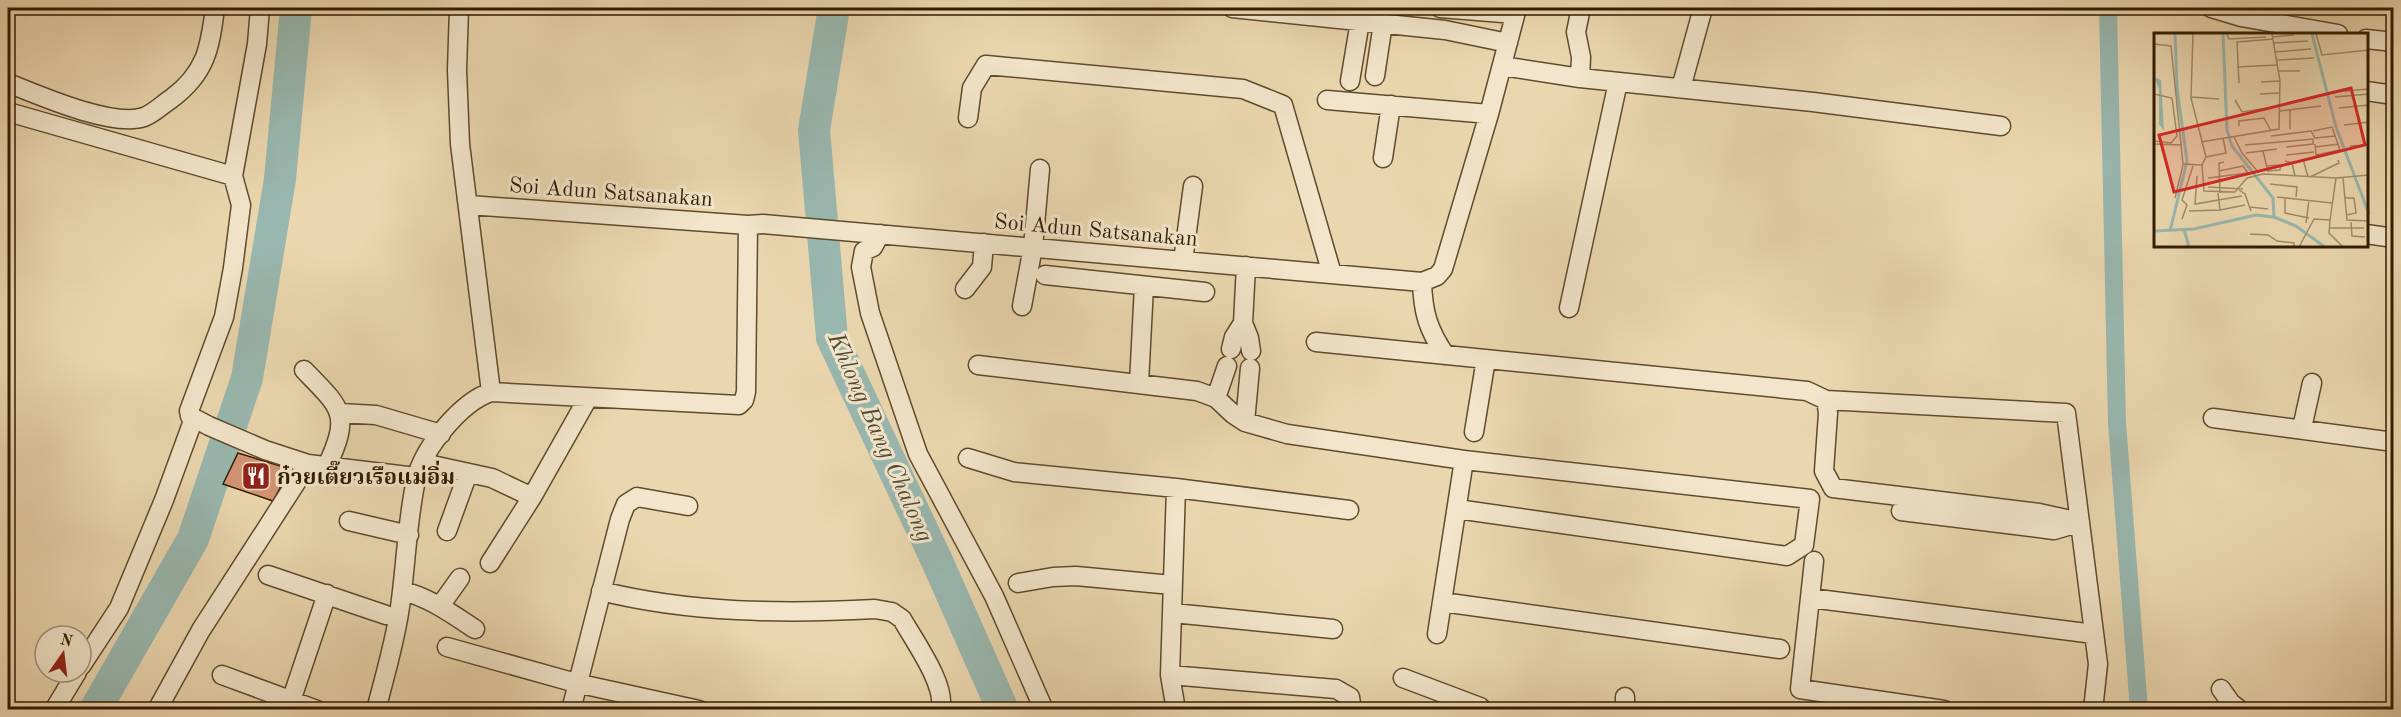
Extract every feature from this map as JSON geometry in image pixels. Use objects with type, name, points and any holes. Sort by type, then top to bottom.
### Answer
[{"type":"street","points":[[8,83],[83,111],[114,118],[144,117],[181,91],[206,60],[215,8]]},
{"type":"street","points":[[260,8],[257,44],[233,176],[241,206],[233,268],[224,317],[189,411],[202,422],[265,450],[308,464],[468,473],[492,478],[532,497]]},
{"type":"street","points":[[459,8],[457,70],[460,144],[491,392]]},
{"type":"street","points":[[1232,8],[1458,31],[1508,43]]},
{"type":"street","points":[[1440,8],[1516,10],[1490,114],[1443,268],[1437,276],[1422,282],[1426,320],[1445,355]]},
{"type":"street","points":[[1580,78],[1581,57],[1576,32],[1581,8]]},
{"type":"street","points":[[1681,88],[1702,8]]},
{"type":"street","points":[[2211,8],[2241,17],[2332,33]]},
{"type":"street","points":[[1350,81],[1360,21]]},
{"type":"street","points":[[1375,76],[1383,23]]},
{"type":"street","points":[[2368,39],[2394,42]]},
{"type":"street","points":[[968,118],[972,88],[986,65],[1244,90],[1283,105],[1332,274]]},
{"type":"street","points":[[1502,66],[1580,78],[2001,126]]},
{"type":"street","points":[[1569,309],[1618,82]]},
{"type":"street","points":[[2368,91],[2394,95]]},
{"type":"street","points":[[1327,100],[1490,114]]},
{"type":"street","points":[[1383,158],[1391,105]]},
{"type":"street","points":[[8,112],[233,176]]},
{"type":"street","points":[[1022,306],[1033,247],[1040,168]]},
{"type":"street","points":[[1183,261],[1193,186]]},
{"type":"street","name":"Soi Adun Satsanakan","points":[[469,205],[877,234],[1422,282]]},
{"type":"street","points":[[376,710],[393,646],[420,470],[441,434],[464,406],[479,396],[491,392],[739,405],[744,400],[755,225]]},
{"type":"street","points":[[877,234],[873,248],[864,251],[861,267],[870,313],[918,454],[994,596],[1044,710]]},
{"type":"street","points":[[2368,234],[2394,238]]},
{"type":"street","points":[[965,289],[982,267],[984,243]]},
{"type":"street","points":[[1245,422],[1250,360],[1243,322],[1246,266]]},
{"type":"street","points":[[1045,275],[1205,292]]},
{"type":"street","points":[[1139,383],[1144,286]]},
{"type":"street","points":[[1216,398],[1234,337],[1243,322]]},
{"type":"street","points":[[1316,342],[1808,391],[1826,400],[2066,413],[2098,664],[2093,710]]},
{"type":"street","points":[[1473,432],[1486,359]]},
{"type":"street","points":[[978,365],[1197,391],[1216,398],[1245,422],[1287,434],[1464,460],[1809,499],[1803,545],[1786,556],[1457,509]]},
{"type":"street","points":[[304,370],[328,394],[340,413],[342,425],[338,443],[327,466]]},
{"type":"street","points":[[2302,428],[2312,383]]},
{"type":"street","points":[[490,563],[532,497],[588,398]]},
{"type":"street","points":[[1826,400],[1828,413],[1824,471],[1833,489],[2040,513],[2080,522]]},
{"type":"street","points":[[340,413],[376,416],[441,434]]},
{"type":"street","points":[[2214,417],[2394,442]]},
{"type":"street","points":[[93,648],[119,608],[165,500],[202,422]]},
{"type":"street","points":[[968,458],[1014,472],[1176,488],[1349,510]]},
{"type":"street","points":[[1437,634],[1464,460]]},
{"type":"street","points":[[157,710],[201,630],[308,464]]},
{"type":"street","points":[[447,531],[468,473]]},
{"type":"street","points":[[1176,488],[1170,675],[1176,710]]},
{"type":"street","points":[[571,710],[576,682],[626,504],[637,497],[688,506]]},
{"type":"street","points":[[1901,511],[2054,531],[2080,522]]},
{"type":"street","points":[[350,521],[409,535]]},
{"type":"street","points":[[1814,561],[1800,689],[1944,710]]},
{"type":"street","points":[[268,575],[386,615]]},
{"type":"street","points":[[1018,583],[1076,576],[1172,585]]},
{"type":"street","points":[[440,606],[460,578]]},
{"type":"street","points":[[402,591],[440,606],[475,629]]},
{"type":"street","points":[[601,591],[662,604],[714,610],[875,609],[892,612],[902,619],[937,682],[942,695],[940,710]]},
{"type":"street","points":[[290,704],[327,594]]},
{"type":"street","points":[[1810,598],[2094,634]]},
{"type":"street","points":[[1442,602],[1780,649]]},
{"type":"street","points":[[1173,613],[1333,629]]},
{"type":"street","points":[[447,647],[576,682],[699,710]]},
{"type":"street","points":[[222,675],[290,704],[317,710]]},
{"type":"street","points":[[1170,675],[1336,689],[1350,697],[1352,710]]},
{"type":"street","points":[[1403,678],[1480,707],[1482,710]]},
{"type":"street","points":[[54,710],[70,684]]},
{"type":"street","points":[[2220,689],[2240,710]]},
{"type":"building","name":"ก๋วยเตี๊ยวเรือแม่อิ่ม","points":[[238,453],[290,469],[273,501],[223,484]]},
{"type":"waterway","points":[[95,710],[193,539],[247,378],[280,179],[296,8]]},
{"type":"waterway","name":"Khlong Bang Chalong","points":[[834,8],[814,130],[832,338],[937,561],[1003,710]]},
{"type":"waterway","points":[[2108,8],[2117,423],[2139,710]]},
{"type":"place","name":"ก๋วยเตี๊ยวเรือแม่อิ่ม","points":[[256,476]]}]
